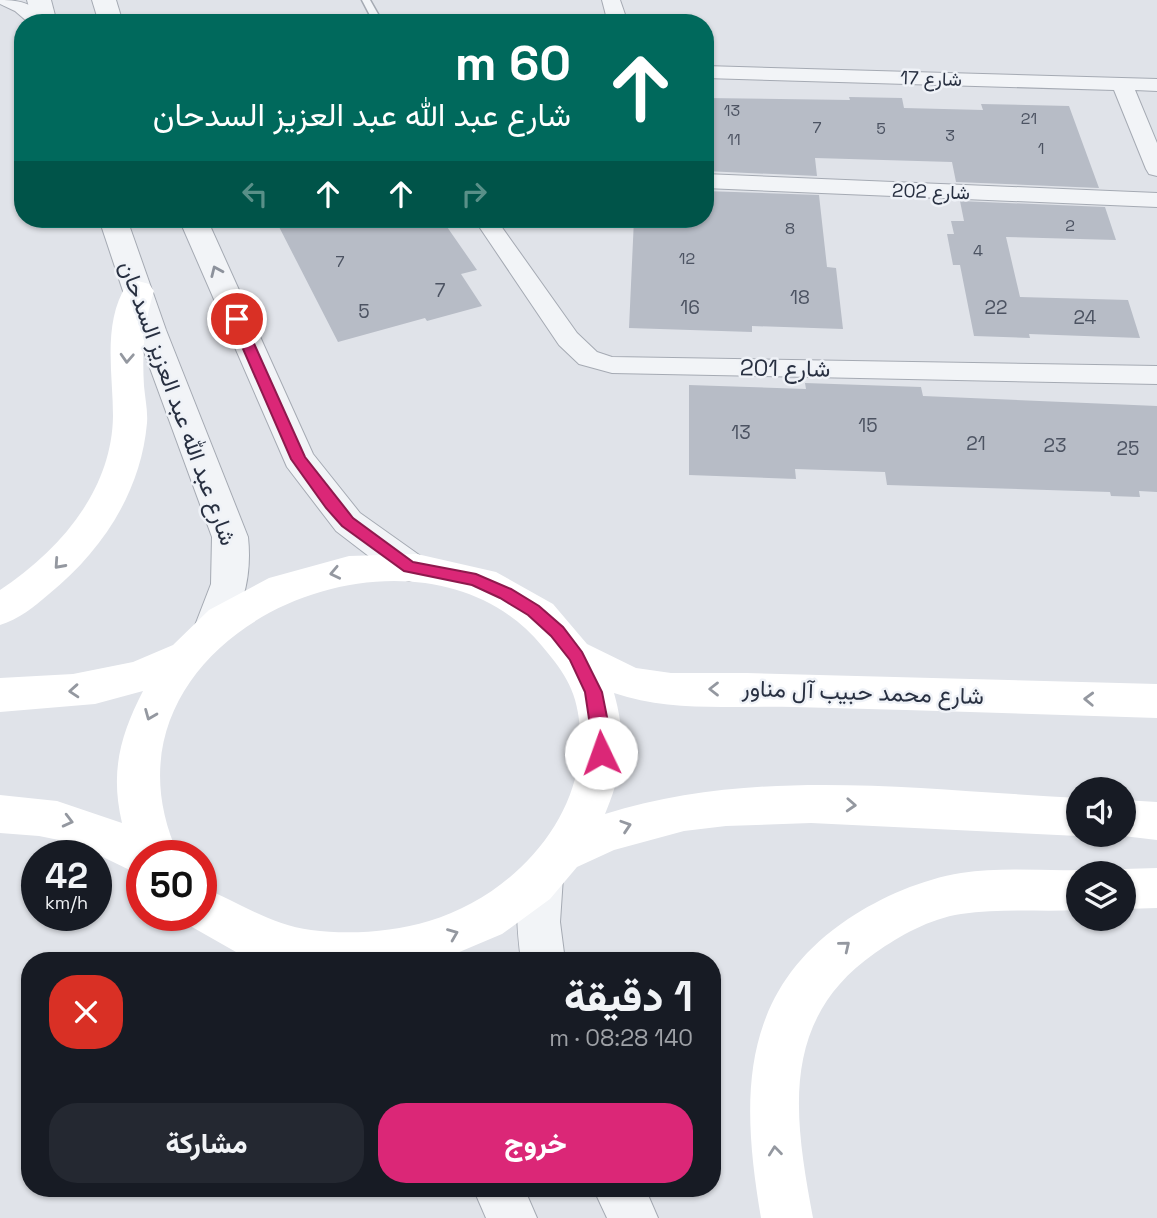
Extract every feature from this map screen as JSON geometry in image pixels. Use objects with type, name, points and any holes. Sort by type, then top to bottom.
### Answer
[{"type":"main road","points":[[0,610],[50,574],[90,529],[110,499],[127,448],[130,417],[126,360],[130,314],[138,291]]},
{"type":"main road","points":[[0,695],[82,691],[122,684],[152,674],[250,605],[293,584],[339,572],[409,567],[476,580],[506,593],[533,610],[557,632],[576,656],[596,702],[602,732],[593,796],[584,817],[553,864]]},
{"type":"main road","points":[[148,840],[139,810],[136,778],[140,745],[150,714],[165,684],[199,643]]},
{"type":"main road","name":"شارع محمد حبيب آل مناور","points":[[576,656],[626,681],[648,687],[679,690],[747,689],[1157,701]]},
{"type":"main road","points":[[387,952],[418,946],[468,928],[495,913],[553,864],[634,823],[677,813],[790,802],[1066,816]]},
{"type":"main road","points":[[0,814],[31,814],[77,823],[105,834],[126,846]]},
{"type":"main road","points":[[1136,820],[1157,821]]},
{"type":"main road","points":[[1136,889],[1157,888]]},
{"type":"main road","points":[[787,1218],[777,1170],[774,1132],[772,1097],[777,1057],[797,1004],[826,962],[851,940],[918,906],[961,894],[1066,890]]},
{"type":"main road","points":[[217,919],[289,952]]},
{"type":"street","points":[[6,0],[22,6],[32,14]]},
{"type":"street","name":"شارع 17","points":[[714,72],[1157,85]]},
{"type":"street","points":[[1122,83],[1157,169]]},
{"type":"street","name":"شارع 202","points":[[714,181],[1157,200]]},
{"type":"street","name":"شارع عبد الله عبد العزيز السدحان","points":[[116,228],[230,537],[234,566],[229,591],[199,643]]},
{"type":"street","points":[[197,228],[299,459],[348,522],[409,567]]},
{"type":"street","name":"شارع 201","points":[[491,228],[568,339],[587,358],[612,365],[1157,375]]},
{"type":"street","points":[[542,952],[538,922],[553,864]]},
{"type":"street","points":[[502,1197],[512,1218]]},
{"type":"street","points":[[622,1197],[633,1218]]},
{"type":"building","points":[[849,97],[902,98],[904,108],[983,110],[981,104],[1069,106],[1099,188],[956,182],[952,162],[815,158],[817,176],[714,171],[714,98],[850,100]]},
{"type":"building","points":[[714,191],[819,195],[827,267],[836,268],[843,329],[752,326],[752,332],[629,328],[634,228],[714,228]]},
{"type":"building","points":[[960,201],[1105,207],[1116,240],[1006,237],[1020,297],[1128,300],[1140,338],[1029,334],[1030,338],[974,336],[960,265],[953,265],[947,234],[954,234],[951,221],[964,221]]},
{"type":"building","points":[[280,228],[448,228],[477,270],[461,274],[482,306],[427,321],[425,318],[338,342]]},
{"type":"building","points":[[805,383],[921,387],[923,396],[1157,406],[1157,492],[1139,491],[1140,497],[1111,496],[1110,492],[887,485],[885,472],[795,469],[796,479],[689,475],[689,385],[806,389]]},
{"type":"route","points":[[237,319],[288,438],[331,505],[372,542],[409,567],[476,580],[506,593],[533,610],[557,632],[576,656],[594,692],[602,732],[601,753]]}]
